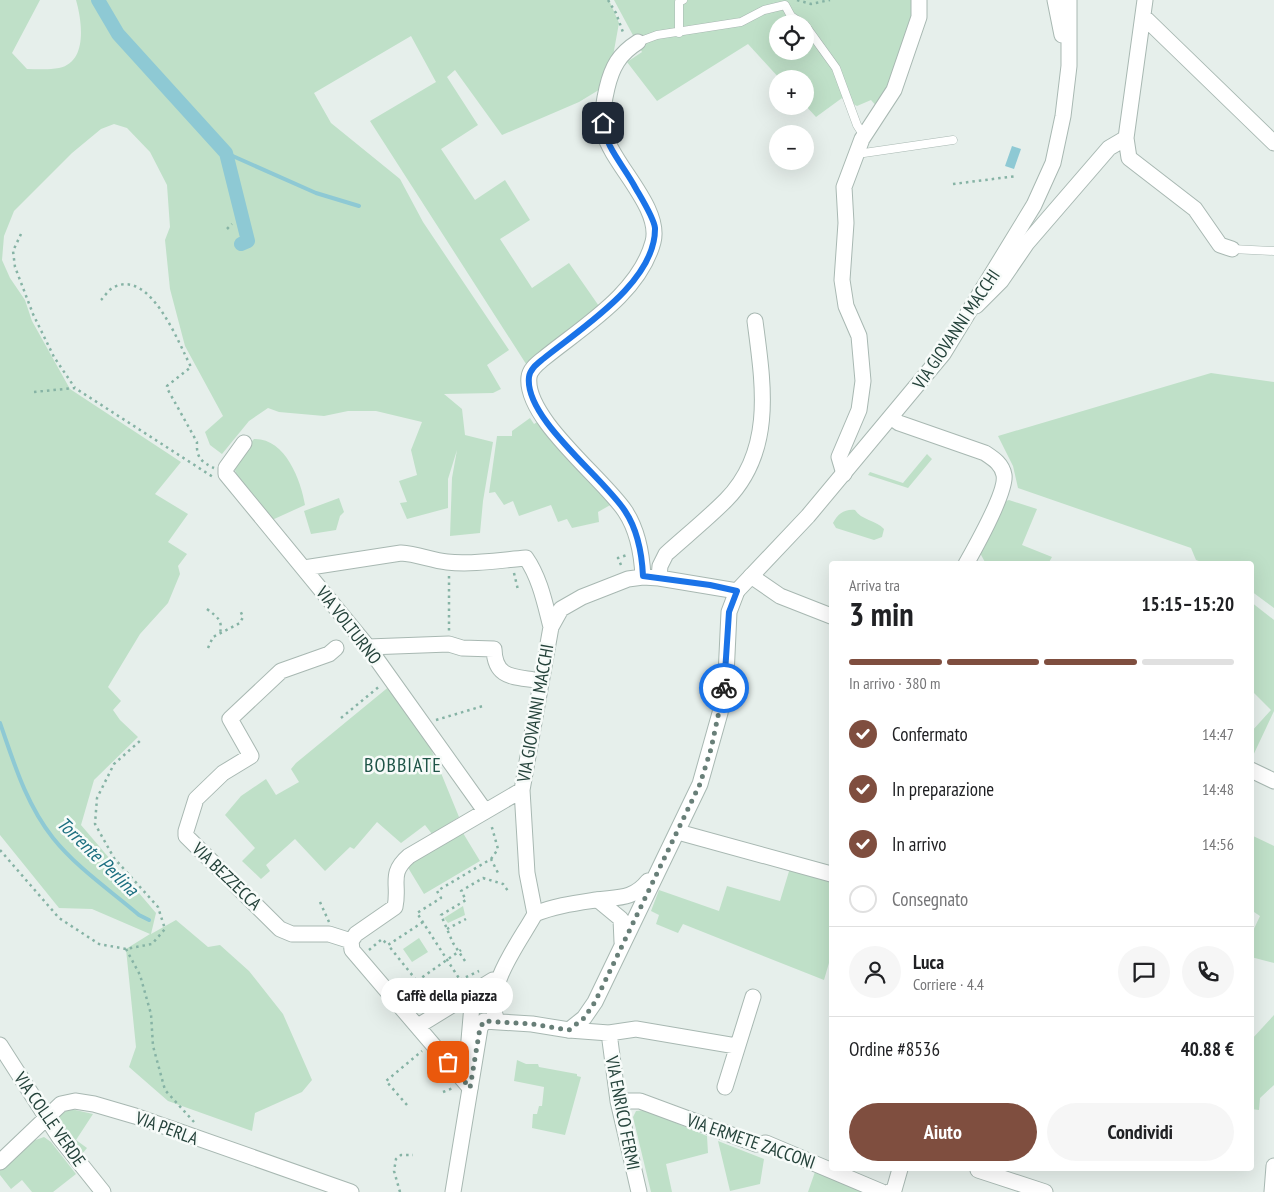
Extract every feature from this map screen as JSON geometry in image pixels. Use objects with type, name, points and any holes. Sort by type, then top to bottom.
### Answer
[{"type":"street","points":[[844,474],[839,457],[859,410],[863,381],[859,336],[846,306],[842,280],[846,223],[844,187],[864,136],[894,90],[919,17],[919,0]]},
{"type":"street","name":"VIA GIOVANNI MACCHI","points":[[1055,0],[1069,66]]},
{"type":"street","name":"VIA GIOVANNI MACCHI","points":[[351,940],[356,934],[395,907],[398,895],[394,876],[399,864],[409,856],[488,817],[522,790],[551,627],[561,609],[582,597],[628,579],[643,576],[737,591],[844,474],[944,354],[1034,205],[1053,163],[1063,116],[1069,66],[1069,0]]},
{"type":"street","points":[[1145,0],[1126,138],[1130,158],[1194,209],[1220,245],[1232,249]]},
{"type":"street","points":[[1144,17],[1274,142]]},
{"type":"street","points":[[633,46],[618,58],[611,73],[606,94],[604,132],[655,226],[653,240],[642,270],[627,291],[543,359],[533,368],[529,378],[535,402],[552,432],[615,497],[626,514],[634,557],[643,576]]},
{"type":"street","points":[[973,308],[1001,281],[1027,243],[1109,148],[1126,138]]},
{"type":"street","points":[[659,578],[660,566],[666,554],[727,499],[745,476],[757,448],[763,417],[763,387],[755,321]]},
{"type":"street","points":[[892,418],[899,423],[985,453],[1003,469],[1005,478],[990,517],[968,561]]},
{"type":"street","points":[[226,474],[226,468],[244,443]]},
{"type":"street","name":"VIA VOLTURNO","points":[[226,474],[368,647],[488,817]]},
{"type":"street","points":[[304,568],[401,553],[416,554],[449,562],[526,558],[539,584],[551,627]]},
{"type":"street","points":[[634,557],[666,554]]},
{"type":"street","points":[[751,576],[780,596],[829,615]]},
{"type":"street","points":[[569,1030],[584,1018],[589,1010],[700,784],[720,713],[726,676],[729,612],[737,591]]},
{"type":"street","name":"VIA BEZZECCA","points":[[351,940],[329,934],[292,934],[280,929],[186,836],[186,831],[196,799],[223,774],[251,756],[230,719],[281,671],[329,654],[356,633]]},
{"type":"street","points":[[368,647],[450,644],[462,648],[494,649],[494,662],[499,671],[508,675],[540,681]]},
{"type":"street","points":[[1254,771],[1274,781]]},
{"type":"street","points":[[522,790],[527,874],[535,914]]},
{"type":"street","points":[[678,832],[829,873]]},
{"type":"street","points":[[491,1021],[493,999],[501,975],[535,914],[544,910],[632,896],[657,871]]},
{"type":"street","points":[[598,900],[621,919],[622,942]]},
{"type":"street","points":[[351,940],[352,950],[470,1088]]},
{"type":"street","points":[[418,1026],[463,994],[501,975]]},
{"type":"street","points":[[470,1088],[467,1042],[472,1005],[501,975]]},
{"type":"street","points":[[725,1087],[736,1046],[753,997]]},
{"type":"street","points":[[589,1010],[592,1019],[609,1033]]},
{"type":"street","points":[[453,1192],[480,1028],[491,1021],[609,1033],[636,1029],[736,1046]]},
{"type":"street","name":"VIA ENRICO FERMI","points":[[609,1033],[618,1101],[639,1192]]},
{"type":"street","name":"VIA COLLE VERDE","points":[[0,1045],[46,1117],[103,1192]]},
{"type":"street","name":"VIA PERLA","points":[[0,1162],[61,1104],[76,1101],[94,1104],[135,1116],[351,1192]]},
{"type":"street","name":"VIA ERMETE ZACCONI","points":[[618,1101],[640,1101],[756,1144],[766,1144],[829,1170]]},
{"type":"street","points":[[1272,1192],[1274,1166]]},
{"type":"street","name":"VIA ERMETE ZACCONI","points":[[831,1171],[882,1192]]},
{"type":"street","points":[[889,1192],[894,1190],[899,1171]]},
{"type":"street","points":[[981,1171],[1045,1192]]},
{"type":"lane","points":[[678,33],[679,2],[683,0]]},
{"type":"lane","points":[[633,46],[657,35],[740,22],[764,10],[784,5],[790,15]]},
{"type":"lane","points":[[814,38],[836,68],[864,136]]},
{"type":"lane","points":[[857,154],[953,140]]},
{"type":"lane","points":[[1232,249],[1274,251]]},
{"type":"path","points":[[608,0],[633,46]]},
{"type":"path","points":[[796,0],[811,4],[830,0]]},
{"type":"path","points":[[953,184],[1017,176]]},
{"type":"path","points":[[227,229],[232,224]]},
{"type":"path","points":[[21,234],[13,251],[16,267],[33,314],[54,357],[75,388],[211,477],[226,474]]},
{"type":"path","points":[[101,300],[113,287],[127,283],[138,286],[160,309],[176,335],[177,342],[191,367],[168,386],[168,390],[197,442],[196,451],[200,460],[226,474]]},
{"type":"path","points":[[34,392],[75,388]]},
{"type":"path","points":[[621,565],[618,558],[634,557]]},
{"type":"path","points":[[449,562],[450,644]]},
{"type":"path","points":[[207,610],[219,619],[222,626],[220,633]]},
{"type":"path","points":[[208,648],[214,636],[240,623],[243,617],[240,610]]},
{"type":"path","points":[[341,718],[390,678]]},
{"type":"path","points":[[423,723],[483,706]]},
{"type":"path","points":[[0,850],[59,918],[99,944],[126,949],[152,944],[165,929],[158,907],[114,858],[95,824],[97,798],[114,764],[141,740]]},
{"type":"path","points":[[463,994],[466,989],[417,913],[441,898],[437,891],[491,859],[498,850],[488,817]]},
{"type":"path","points":[[491,859],[498,873]]},
{"type":"path","points":[[468,904],[461,891],[483,878],[503,884],[508,891]]},
{"type":"path","points":[[465,961],[441,915],[466,900]]},
{"type":"path","points":[[320,902],[329,918],[329,934]]},
{"type":"path","points":[[447,929],[466,919]]},
{"type":"path","points":[[388,945],[423,922]]},
{"type":"path","points":[[360,958],[382,939],[438,1007]]},
{"type":"path","points":[[126,949],[140,975],[151,1014],[153,1046],[166,1090],[198,1127]]},
{"type":"path","points":[[417,981],[460,951]]},
{"type":"path","points":[[460,980],[476,970],[484,968]]},
{"type":"path","points":[[407,1105],[386,1081],[432,1043]]},
{"type":"path","points":[[414,1058],[417,1062]]},
{"type":"path","points":[[443,1092],[455,1088]]},
{"type":"path","points":[[400,1192],[394,1171],[396,1159],[401,1155],[413,1155]]},
{"type":"green space","points":[[0,0],[40,0],[12,53],[27,69],[59,68],[75,58],[81,40],[80,19],[76,0],[609,0],[619,23],[613,56],[602,88],[579,102],[502,135],[455,70],[447,77],[478,125],[441,149],[475,200],[505,180],[530,220],[500,239],[532,288],[569,263],[601,309],[528,367],[370,121],[436,82],[411,36],[314,93],[331,123],[400,179],[423,222],[509,350],[487,365],[501,389],[493,393],[444,394],[462,409],[465,435],[493,442],[483,501],[480,533],[450,536],[452,478],[457,450],[448,479],[448,508],[407,519],[400,503],[407,502],[399,481],[417,475],[411,450],[422,422],[376,411],[348,411],[324,416],[279,412],[268,408],[249,421],[222,454],[210,445],[205,432],[223,416],[185,346],[170,289],[165,240],[170,227],[167,185],[150,152],[127,128],[114,124],[101,129],[72,153],[14,211],[4,236],[2,260],[10,278],[25,300],[32,321],[70,389],[181,462],[155,494],[188,514],[168,542],[187,554],[178,566],[180,574],[168,603],[140,634],[108,687],[121,701],[113,710],[120,720],[138,737],[94,780],[81,825],[156,913],[151,934],[176,920],[208,947],[220,945],[249,971],[283,1014],[312,1080],[302,1092],[255,1113],[252,1131],[168,1101],[129,1067],[136,1047],[126,949],[150,934],[92,909],[59,908],[0,835]]},
{"type":"green space","points":[[614,0],[912,0],[914,15],[889,87],[878,108],[871,100],[857,106],[842,98],[816,117],[814,115],[814,70],[772,70],[748,44],[657,101],[627,62],[642,52]]},
{"type":"green space","points":[[1211,373],[1274,382],[1274,608],[1254,593],[1254,561],[1199,561],[1196,560],[1191,548],[1018,488],[1013,466],[998,436]]},
{"type":"green space","points":[[530,418],[534,424],[539,421],[612,504],[598,512],[599,522],[572,528],[567,519],[558,522],[551,505],[519,516],[513,501],[504,505],[495,492],[489,493],[497,436],[512,436],[512,431]]},
{"type":"green space","points":[[254,439],[274,445],[290,462],[300,484],[305,505],[272,520],[242,487],[234,468],[241,452]]},
{"type":"green space","points":[[927,454],[932,459],[908,488],[868,475],[870,472],[903,483]]},
{"type":"green space","points":[[339,498],[344,512],[340,516],[336,530],[311,534],[304,511]]},
{"type":"green space","points":[[1009,500],[1037,509],[1022,545],[1052,557],[1050,561],[984,561],[980,553],[999,503]]},
{"type":"green space","points":[[848,510],[855,510],[861,516],[884,529],[882,537],[874,540],[836,528],[833,523],[839,515]]},
{"type":"green space","points":[[1254,604],[1274,620],[1274,711],[1254,754],[1254,729],[1271,710],[1254,693]]},
{"type":"green space","points":[[391,685],[423,729],[459,817],[432,834],[425,825],[401,843],[377,822],[354,849],[350,847],[325,871],[295,839],[266,865],[270,871],[261,879],[242,861],[255,848],[225,815],[241,796],[266,779],[276,795],[299,782],[291,769],[296,763]]},
{"type":"green space","points":[[463,833],[480,861],[424,894],[407,866]]},
{"type":"green space","points":[[1254,836],[1274,846],[1274,963],[1254,958],[1254,929],[1260,916],[1254,912]]},
{"type":"green space","points":[[790,868],[829,880],[829,963],[824,980],[683,924],[678,933],[656,924],[659,915],[651,911],[659,890],[719,911],[727,886],[780,901]]},
{"type":"green space","points":[[463,906],[465,915],[448,923],[444,918]]},
{"type":"green space","points":[[419,938],[428,952],[412,962],[403,949]]},
{"type":"green space","points":[[1274,1015],[1274,1085],[1260,1098],[1259,1110],[1254,1109],[1254,1037]]},
{"type":"green space","points":[[517,1060],[526,1064],[538,1064],[539,1067],[577,1074],[577,1076],[581,1077],[565,1135],[532,1128],[533,1114],[537,1114],[539,1106],[542,1106],[544,1087],[514,1081]]},
{"type":"green space","points":[[71,1109],[93,1114],[76,1140],[87,1148],[82,1154],[56,1126],[60,1114]]},
{"type":"green space","points":[[645,1110],[707,1136],[708,1153],[666,1164],[672,1192],[651,1192],[633,1117],[636,1111]]},
{"type":"green space","points":[[44,1137],[51,1142],[76,1174],[53,1192],[32,1192],[22,1180],[11,1189],[0,1175],[0,1169],[30,1142]]},
{"type":"green space","points":[[718,1141],[764,1159],[760,1184],[730,1191]]},
{"type":"green space","points":[[816,1169],[866,1192],[808,1192]]},
{"type":"water","points":[[1012,146],[1021,149],[1014,169],[1005,166]]},
{"type":"waterway","points":[[98,0],[118,34],[226,153],[248,241],[241,244]]},
{"type":"waterway","points":[[226,153],[316,193],[359,206]]},
{"type":"waterway","name":"Torrente Perlina","points":[[0,723],[28,797],[53,838],[62,849],[95,879],[139,915],[149,920]]},
{"type":"way so far","points":[[448,1062],[470,1088],[480,1028],[484,1021],[532,1024],[569,1030],[584,1018],[595,1002],[622,942],[678,832],[700,784],[711,749],[724,688]]},
{"type":"place","name":"Caffè della piazza","points":[[448,1062]]},
{"type":"district","name":"BOBBIATE","points":[[403,765]]},
{"type":"route","points":[[603,123],[608,144],[634,185],[655,226],[653,240],[648,257],[627,291],[543,359],[533,368],[529,378],[535,402],[552,432],[615,497],[626,514],[640,550],[643,576],[710,585],[737,591],[729,612],[724,688]]}]
